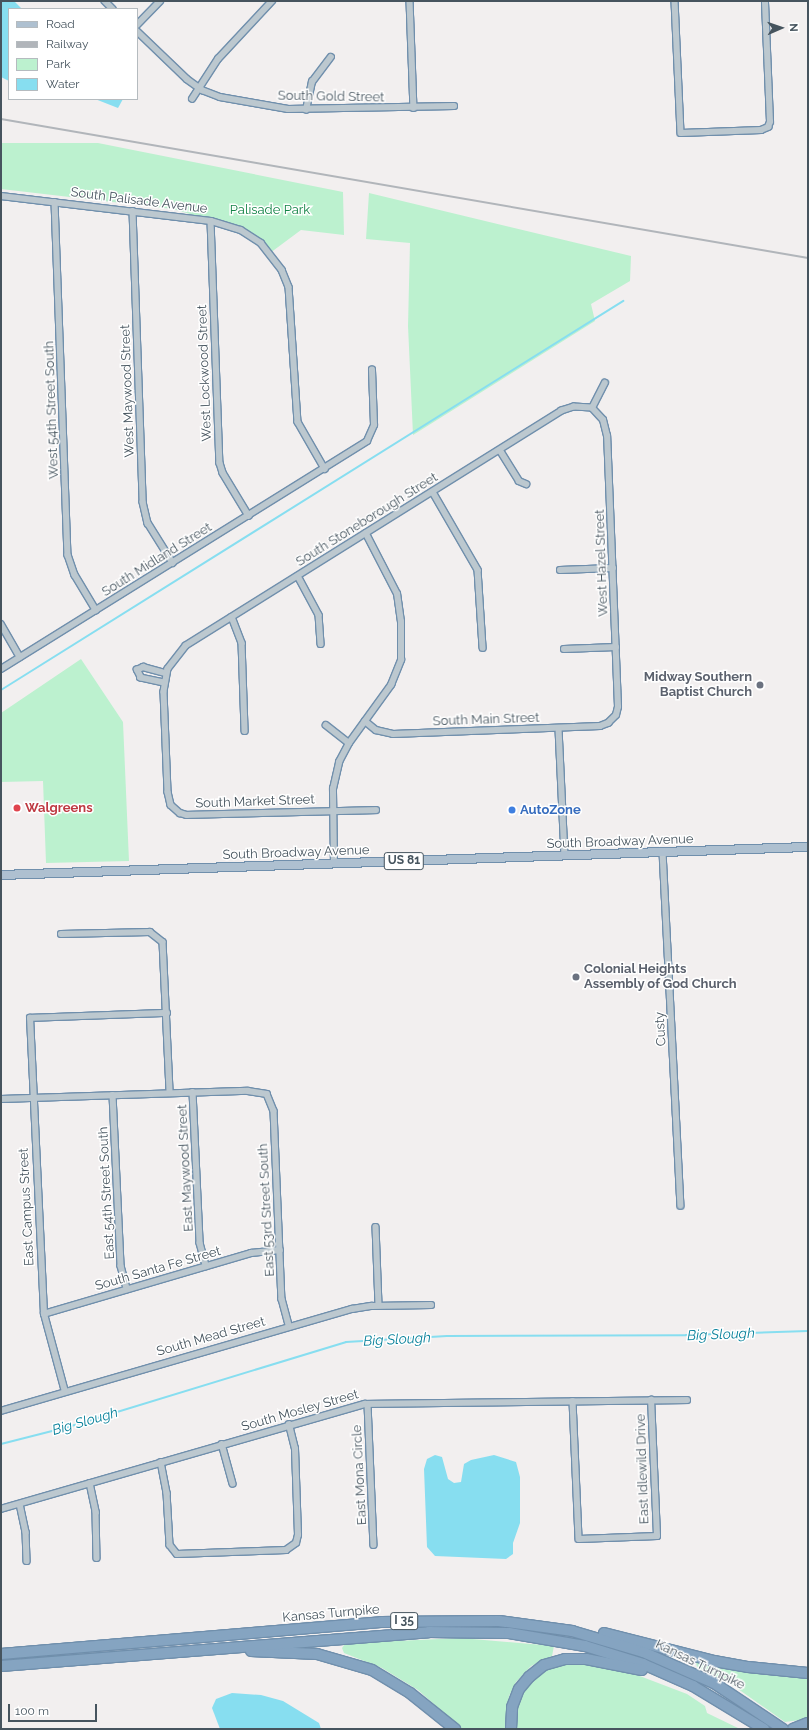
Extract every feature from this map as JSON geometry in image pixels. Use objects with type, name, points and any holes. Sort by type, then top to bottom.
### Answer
[{"type":"highway","name":"Kansas Turnpike","points":[[1,1654],[418,1620],[499,1620],[546,1626],[593,1636],[663,1659],[728,1691],[784,1729]]},
{"type":"highway","points":[[546,1626],[589,1628],[714,1661],[748,1667],[808,1673]]},
{"type":"highway","name":"Kansas Turnpike","points":[[1,1666],[429,1632],[509,1633],[584,1646],[643,1664],[693,1686],[752,1720],[764,1729]]},
{"type":"highway","points":[[187,1651],[294,1652],[338,1658],[372,1670],[390,1680],[455,1729]]},
{"type":"highway","points":[[511,1729],[513,1701],[525,1681],[544,1665],[570,1659],[597,1660],[637,1668],[687,1688],[741,1717],[752,1720]]},
{"type":"highway","points":[[793,1729],[807,1726]]},
{"type":"main road","name":"South Broadway Avenue","points":[[1,875],[808,847]]},
{"type":"street","points":[[138,24],[160,1]]},
{"type":"street","points":[[192,100],[218,59],[272,1]]},
{"type":"street","points":[[410,1],[414,108]]},
{"type":"street","points":[[675,1],[681,133],[761,130],[768,127],[770,122],[765,1]]},
{"type":"street","name":"South Gold Street","points":[[138,32],[199,88],[220,97],[247,103],[306,110],[454,106]]},
{"type":"street","points":[[306,110],[312,82],[331,57]]},
{"type":"street","name":"South Palisade Avenue","points":[[1,196],[211,221],[241,230],[267,248],[282,270],[290,294],[298,422],[324,469]]},
{"type":"street","name":"West 54th Street South","points":[[55,202],[68,555],[74,575],[96,610]]},
{"type":"street","name":"West Maywood Street","points":[[133,211],[143,502],[148,523],[173,563]]},
{"type":"street","name":"West Lockwood Street","points":[[211,221],[220,463],[223,473],[249,516]]},
{"type":"street","name":"South Midland Street","points":[[1,669],[366,442],[371,434],[374,414],[372,370]]},
{"type":"street","points":[[592,408],[606,383]]},
{"type":"street","name":"South Stoneborough Street","points":[[166,673],[186,646],[500,450],[563,411],[574,407],[592,408]]},
{"type":"street","name":"West Hazel Street","points":[[592,408],[603,420],[607,436],[618,707],[611,720]]},
{"type":"street","points":[[500,450],[518,481],[526,484]]},
{"type":"street","points":[[433,492],[477,569],[483,648]]},
{"type":"street","points":[[334,864],[335,776],[349,743],[392,685],[398,669],[402,648],[400,610],[395,588],[366,534]]},
{"type":"street","points":[[560,570],[613,568]]},
{"type":"street","points":[[298,576],[319,615],[321,644]]},
{"type":"street","points":[[232,617],[242,643],[246,731]]},
{"type":"street","points":[[1,624],[20,657]]},
{"type":"street","points":[[564,649],[616,647]]},
{"type":"street","points":[[143,667],[166,673],[164,683],[141,678],[137,670],[143,667]]},
{"type":"street","name":"South Market Street","points":[[164,683],[169,798],[178,812],[186,815],[376,810]]},
{"type":"street","name":"South Main Street","points":[[365,721],[376,730],[393,734],[559,728],[604,725],[611,720]]},
{"type":"street","points":[[326,725],[349,743]]},
{"type":"street","points":[[559,728],[566,856]]},
{"type":"street","name":"Custy","points":[[663,852],[681,1206]]},
{"type":"street","name":"East Maywood Street","points":[[61,934],[142,931],[150,932],[159,937],[164,953],[170,1093]]},
{"type":"street","name":"East Campus Street","points":[[65,1392],[44,1314],[30,1018],[167,1013]]},
{"type":"street","name":"East 53rd Street South","points":[[193,1092],[257,1091],[267,1094],[274,1111],[282,1299],[289,1326]]},
{"type":"street","points":[[1,1099],[193,1092]]},
{"type":"street","name":"East Maywood Street","points":[[193,1092],[200,1243],[206,1266]]},
{"type":"street","name":"East 54th Street South","points":[[114,1095],[121,1266],[127,1289]]},
{"type":"street","points":[[376,1227],[379,1305]]},
{"type":"street","name":"South Santa Fe Street","points":[[44,1314],[261,1251],[280,1250]]},
{"type":"street","name":"South Mead Street","points":[[1,1411],[289,1326],[352,1309],[379,1305],[431,1305]]},
{"type":"street","name":"East Idlewild Drive","points":[[573,1401],[579,1539],[656,1536],[651,1400]]},
{"type":"street","name":"South Mosley Street","points":[[1,1509],[222,1444],[368,1404],[687,1400]]},
{"type":"street","name":"East Mona Circle","points":[[368,1404],[374,1545]]},
{"type":"street","points":[[161,1462],[167,1493],[170,1545],[177,1554],[286,1550],[295,1544],[298,1535],[295,1449],[289,1425]]},
{"type":"street","points":[[222,1444],[233,1484]]},
{"type":"street","points":[[90,1483],[96,1512],[98,1558]]},
{"type":"street","points":[[20,1504],[26,1532],[27,1561]]},
{"type":"green space","name":"Palisade Park","points":[[1,143],[98,143],[343,192],[344,235],[301,230],[270,253],[253,236],[227,225],[173,209],[1,189]]},
{"type":"green space","points":[[369,193],[631,256],[630,281],[591,304],[595,321],[413,435],[408,326],[410,243],[366,239]]},
{"type":"green space","points":[[81,659],[123,722],[129,861],[46,863],[43,781],[1,782],[1,713]]},
{"type":"green space","points":[[461,1638],[554,1646],[552,1656],[531,1666],[516,1682],[509,1696],[506,1729],[462,1729],[418,1690],[382,1668],[344,1653],[342,1648],[345,1644],[352,1643]]},
{"type":"green space","points":[[570,1662],[590,1662],[624,1670],[687,1694],[705,1706],[707,1713],[740,1729],[516,1729],[519,1701],[528,1684],[544,1670]]},
{"type":"green space","points":[[696,1662],[745,1672],[808,1677],[808,1719],[785,1722],[731,1684],[697,1667]]},
{"type":"water","points":[[1,1],[14,1],[21,8],[8,8],[8,80],[1,77]]},
{"type":"water","points":[[98,100],[122,100],[118,108]]},
{"type":"water","points":[[435,1455],[442,1457],[448,1479],[454,1483],[461,1482],[464,1464],[471,1460],[494,1455],[516,1462],[520,1477],[520,1523],[513,1543],[513,1554],[506,1559],[435,1556],[427,1547],[424,1469],[427,1459]]},
{"type":"water","points":[[232,1693],[261,1695],[283,1701],[319,1723],[321,1729],[220,1729],[212,1708],[216,1699]]},
{"type":"waterway","points":[[1,690],[623,301]]},
{"type":"waterway","name":"Big Slough","points":[[1,1444],[68,1427],[346,1342],[447,1336],[686,1335],[808,1331]]},
{"type":"railway","points":[[1,119],[808,258]]},
{"type":"place","name":"Midway Southern Baptist Church","points":[[760,685]]},
{"type":"place","name":"Walgreens","points":[[17,808]]},
{"type":"place","name":"AutoZone","points":[[512,810]]},
{"type":"place","name":"Colonial Heights Assembly of God Church","points":[[576,977]]}]
